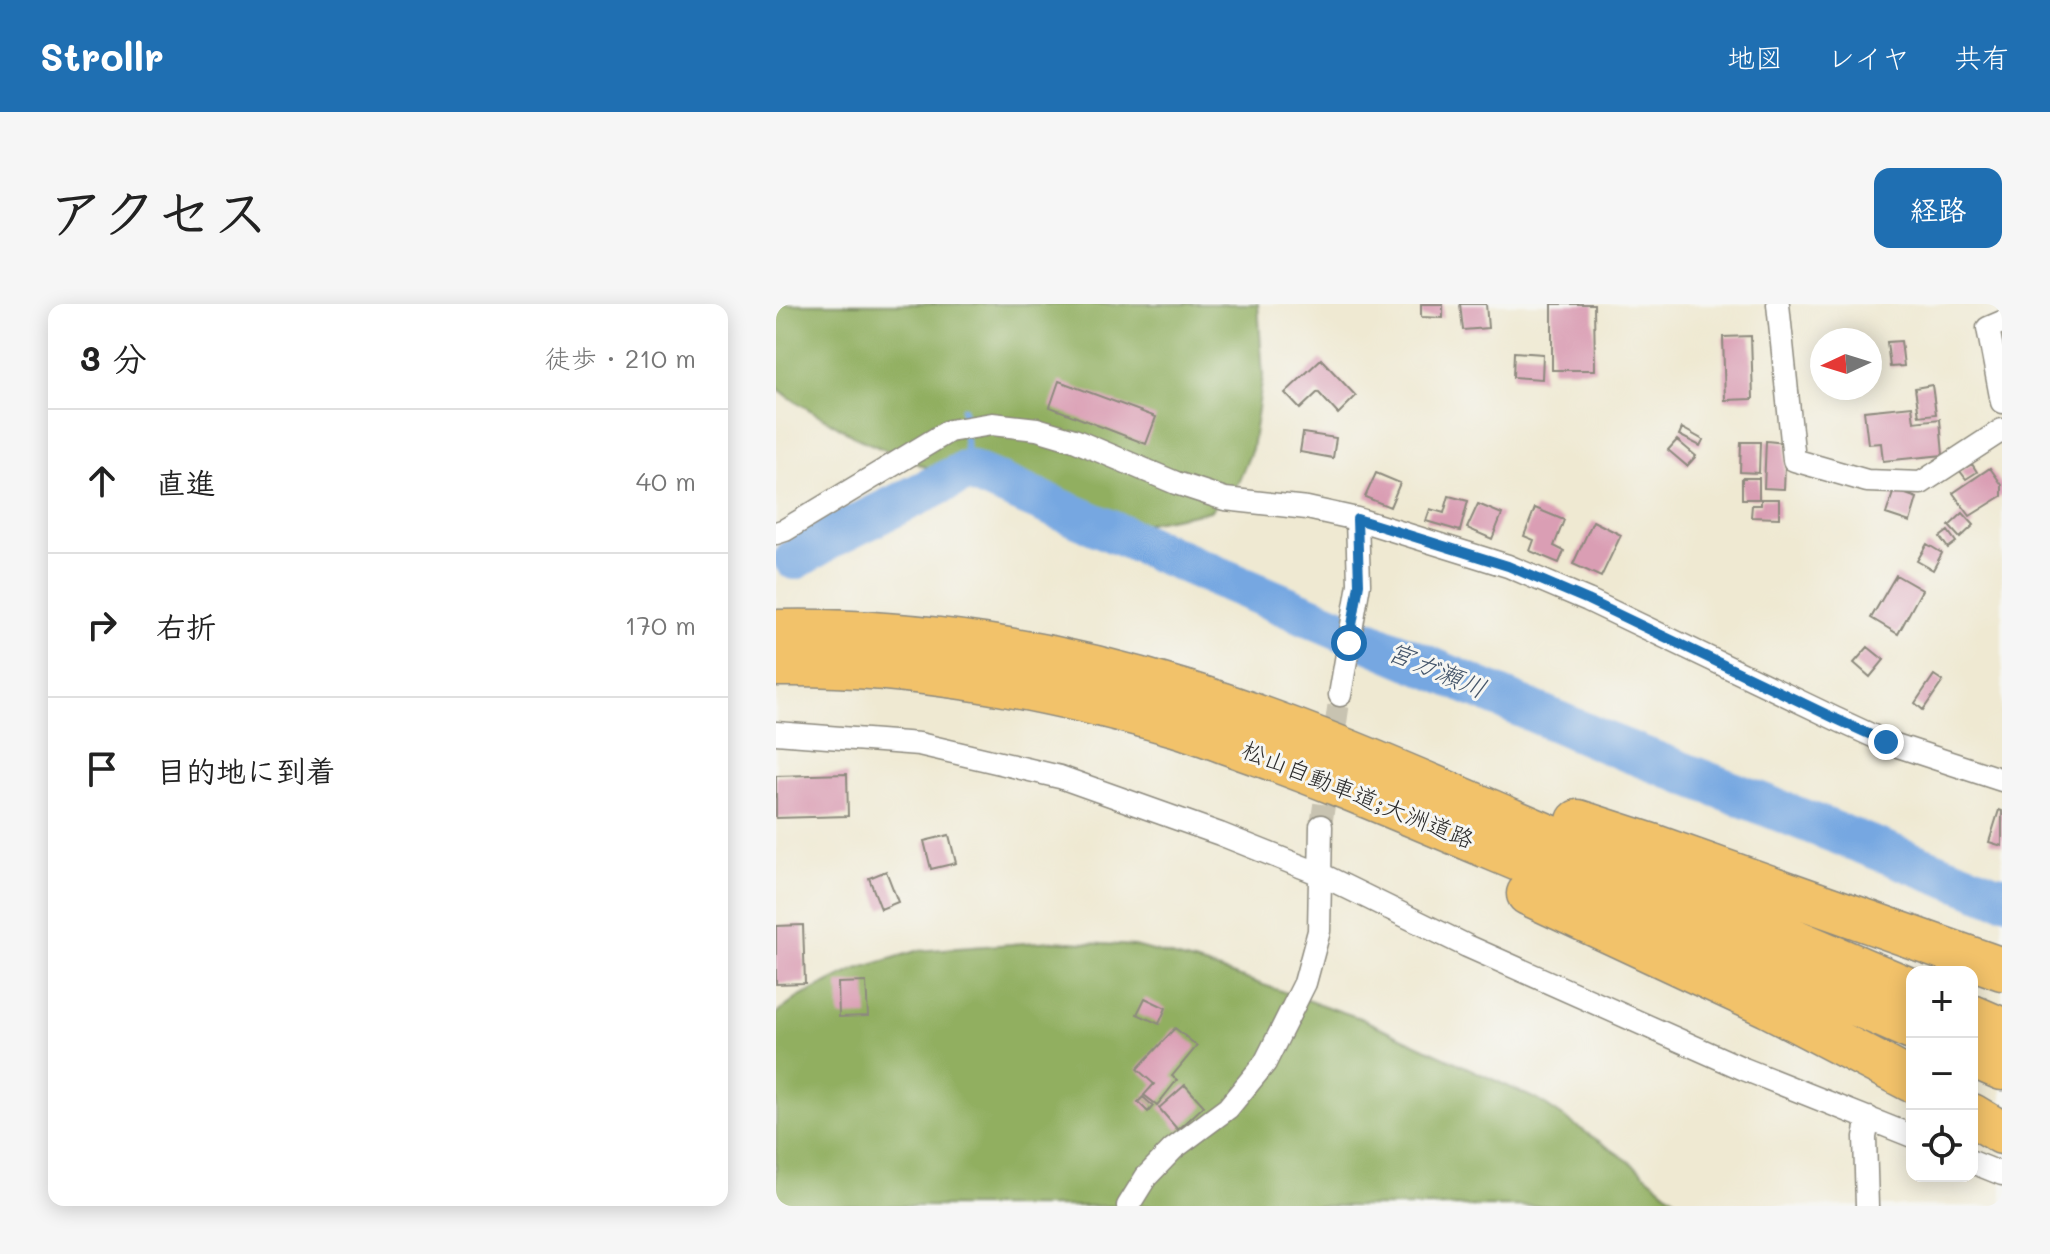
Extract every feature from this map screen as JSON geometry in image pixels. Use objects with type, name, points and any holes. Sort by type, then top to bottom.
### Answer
[{"type":"highway","name":"松山自動車道;大洲道路","points":[[776,631],[938,639],[1075,662],[1186,692],[1390,766],[1906,987]]},
{"type":"highway","name":"松山自動車道;大洲道路","points":[[776,665],[860,666],[933,672],[1069,698],[1177,726],[1297,768],[1906,1026]]},
{"type":"highway","points":[[1186,692],[1308,725],[1514,800],[1655,846],[2002,969]]},
{"type":"highway","points":[[1069,698],[1390,830],[1768,1006],[1906,1078]]},
{"type":"highway","points":[[1978,1019],[2002,1029]]},
{"type":"highway","points":[[1978,1059],[2002,1069]]},
{"type":"highway","points":[[1978,1119],[2002,1133]]},
{"type":"street","points":[[1778,304],[1794,460],[1867,481],[1921,483],[2002,430]]},
{"type":"street","points":[[2002,322],[1988,328],[2002,402]]},
{"type":"street","points":[[776,533],[949,431],[992,424],[1037,429],[1074,440],[1176,483],[1225,499],[1307,508],[1357,519],[1508,566],[1588,600],[1886,742],[2002,780]]},
{"type":"street","points":[[1340,695],[1359,584],[1357,519]]},
{"type":"street","points":[[776,733],[919,744],[1060,777],[1220,834],[1320,874],[1606,1009],[1744,1069],[1906,1133]]},
{"type":"street","points":[[1128,1206],[1146,1177],[1173,1149],[1228,1108],[1265,1063],[1305,983],[1319,931],[1321,826]]},
{"type":"street","points":[[1867,1206],[1865,1137],[1869,1118]]},
{"type":"street","points":[[1978,1164],[2002,1174]]},
{"type":"green space","points":[[776,304],[1258,304],[1263,376],[1252,449],[1238,483],[1210,511],[1132,526],[1091,522],[1051,513],[940,473],[859,439],[790,398],[776,387]]},
{"type":"green space","points":[[1053,941],[1135,946],[1208,966],[1360,1018],[1538,1100],[1630,1162],[1675,1199],[1679,1206],[776,1206],[776,1014],[799,997],[854,970],[916,951]]},
{"type":"building","points":[[1421,304],[1443,304],[1443,318],[1421,317]]},
{"type":"building","points":[[1460,304],[1486,304],[1488,328],[1463,330]]},
{"type":"building","points":[[1552,304],[1594,304],[1595,370],[1552,370]]},
{"type":"building","points":[[1751,336],[1753,399],[1725,400],[1723,337]]},
{"type":"building","points":[[1901,341],[1904,366],[1890,367],[1887,342]]},
{"type":"building","points":[[1514,352],[1543,354],[1542,379],[1513,377]]},
{"type":"building","points":[[1321,359],[1356,396],[1338,414],[1318,392],[1300,409],[1285,393]]},
{"type":"building","points":[[1059,381],[1156,417],[1146,444],[1050,407]]},
{"type":"building","points":[[1932,385],[1936,414],[1919,416],[1915,388]]},
{"type":"building","points":[[1912,406],[1914,422],[1940,419],[1943,455],[1883,461],[1881,443],[1868,444],[1864,411]]},
{"type":"building","points":[[1682,428],[1703,440],[1700,446],[1679,435]]},
{"type":"building","points":[[1303,433],[1336,438],[1333,458],[1300,452]]},
{"type":"building","points":[[1677,440],[1696,456],[1687,466],[1668,450]]},
{"type":"building","points":[[1766,441],[1786,443],[1784,489],[1764,488]]},
{"type":"building","points":[[1741,442],[1760,442],[1759,473],[1740,472]]},
{"type":"building","points":[[1972,464],[1977,472],[1966,479],[1960,471]]},
{"type":"building","points":[[1990,468],[2002,485],[2002,496],[1970,516],[1953,493]]},
{"type":"building","points":[[1376,473],[1400,483],[1390,507],[1365,497]]},
{"type":"building","points":[[1742,478],[1759,478],[1759,499],[1742,499]]},
{"type":"building","points":[[1894,490],[1917,498],[1910,522],[1886,514]]},
{"type":"building","points":[[1449,496],[1468,501],[1460,531],[1426,521],[1430,509],[1444,513]]},
{"type":"building","points":[[1761,499],[1779,499],[1779,518],[1751,517],[1752,505],[1761,505]]},
{"type":"building","points":[[1478,504],[1502,514],[1492,539],[1467,528]]},
{"type":"building","points":[[1535,508],[1564,520],[1554,546],[1564,551],[1559,563],[1530,551],[1534,540],[1524,536]]},
{"type":"building","points":[[1963,513],[1974,525],[1960,538],[1949,526]]},
{"type":"building","points":[[1593,521],[1621,535],[1601,577],[1573,564]]},
{"type":"building","points":[[1948,531],[1956,542],[1948,548],[1940,537]]},
{"type":"building","points":[[1927,544],[1942,553],[1933,570],[1917,561]]},
{"type":"building","points":[[1896,575],[1922,590],[1898,634],[1871,618]]},
{"type":"building","points":[[1868,647],[1884,660],[1870,677],[1854,663]]},
{"type":"building","points":[[1934,675],[1943,681],[1923,710],[1915,703]]},
{"type":"building","points":[[847,774],[848,816],[776,818],[776,776]]},
{"type":"building","points":[[1999,810],[2002,811],[2002,846],[1989,842]]},
{"type":"building","points":[[949,835],[956,863],[931,869],[924,841]]},
{"type":"building","points":[[886,871],[898,902],[881,909],[869,878]]},
{"type":"building","points":[[803,925],[805,983],[776,984],[776,926]]},
{"type":"building","points":[[866,982],[868,1016],[839,1017],[838,983]]},
{"type":"building","points":[[1145,998],[1166,1008],[1159,1024],[1137,1014]]},
{"type":"building","points":[[1175,1028],[1197,1046],[1172,1076],[1177,1080],[1157,1105],[1144,1095],[1154,1084],[1137,1069]]},
{"type":"building","points":[[1185,1085],[1204,1106],[1178,1130],[1159,1108]]},
{"type":"building","points":[[1143,1097],[1153,1106],[1148,1112],[1138,1102]]},
{"type":"waterway","points":[[963,409],[968,470]]},
{"type":"waterway","name":"宮ガ瀬川","points":[[795,559],[834,536],[968,470],[1607,743],[2002,896]]},
{"type":"tunnel","points":[[1321,826],[1340,695]]},
{"type":"route","points":[[1349,643],[1359,584],[1357,519],[1508,566],[1588,600],[1886,742]]}]
